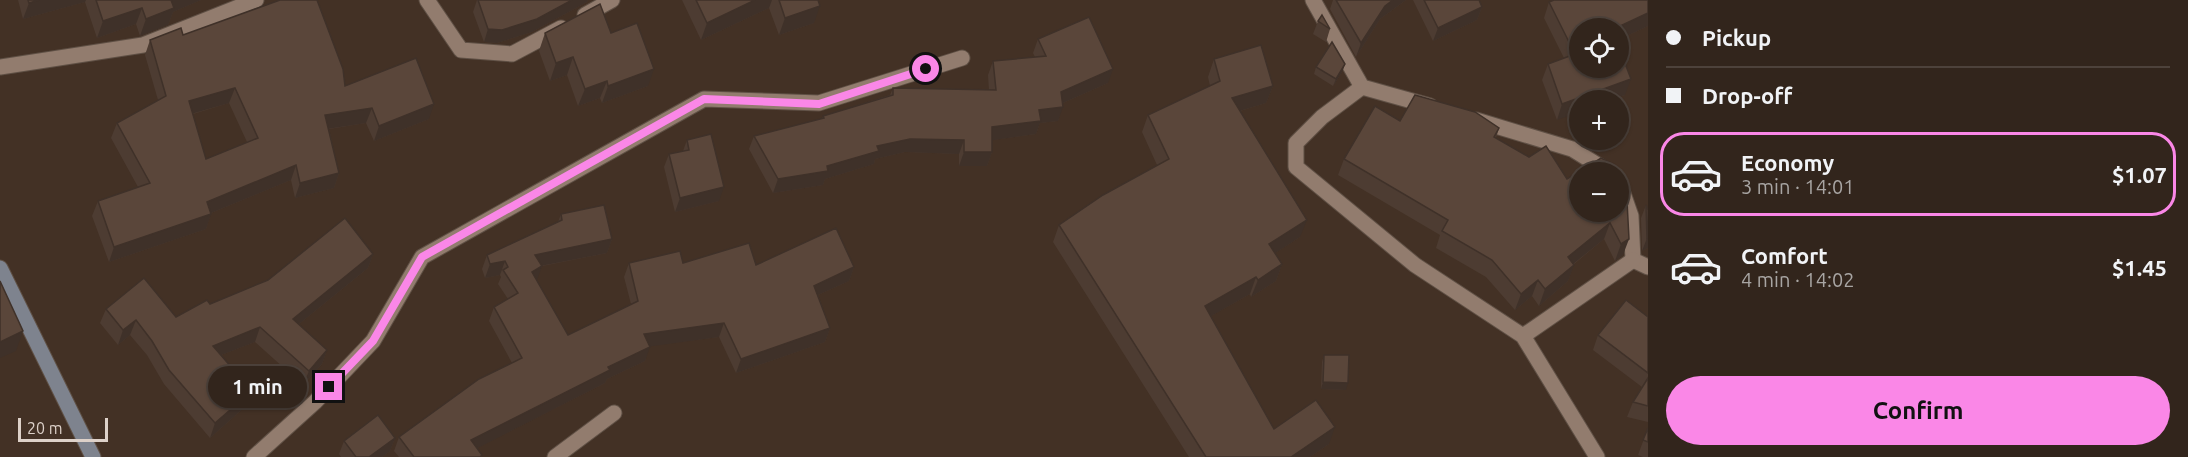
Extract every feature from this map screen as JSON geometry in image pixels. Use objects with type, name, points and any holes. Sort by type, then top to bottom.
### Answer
[{"type":"main road","points":[[0,268],[93,457]]},
{"type":"street","points":[[0,67],[143,45],[256,0]]},
{"type":"street","points":[[427,0],[461,50],[512,54],[612,0]]},
{"type":"street","points":[[1313,0],[1362,87],[1442,109]]},
{"type":"street","points":[[254,457],[315,402],[373,341],[422,257],[442,245],[704,99],[819,104],[962,58]]},
{"type":"street","points":[[1362,87],[1322,117],[1296,143],[1296,167],[1415,265],[1523,336],[1597,457]]},
{"type":"street","points":[[1463,116],[1572,149],[1593,162]]},
{"type":"street","points":[[1629,210],[1633,260]]},
{"type":"street","points":[[1523,336],[1633,260]]},
{"type":"street","points":[[1633,260],[1648,267]]},
{"type":"street","points":[[555,457],[614,413]]},
{"type":"building","points":[[96,0],[171,0],[174,8],[146,19],[142,8],[103,21]]},
{"type":"building","points":[[280,0],[317,0],[343,69],[345,86],[416,58],[434,104],[379,126],[372,108],[325,115],[339,173],[300,183],[296,165],[207,202],[211,214],[114,247],[98,201],[150,183],[117,123],[166,96],[150,40],[181,28],[183,35]],"holes":[[[235,88],[258,138],[206,159],[189,101]]]},
{"type":"building","points":[[478,0],[572,0],[537,19],[502,30],[488,29]]},
{"type":"building","points":[[696,0],[755,0],[707,23]]},
{"type":"building","points":[[779,0],[818,0],[820,6],[785,18]]},
{"type":"building","points":[[1336,0],[1393,0],[1385,6],[1361,43]]},
{"type":"building","points":[[1424,0],[1479,0],[1482,7],[1438,28]]},
{"type":"building","points":[[1554,0],[1648,0],[1648,13],[1629,22],[1629,18],[1569,18],[1569,42],[1549,2]]},
{"type":"building","points":[[600,4],[611,33],[637,23],[654,69],[608,86],[607,81],[585,89],[573,57],[556,63],[545,33]]},
{"type":"building","points":[[1322,15],[1330,29],[1318,21]]},
{"type":"building","points":[[1089,17],[1113,69],[1061,92],[1063,107],[1039,110],[1041,121],[992,127],[992,152],[964,152],[964,140],[910,139],[877,146],[879,151],[827,166],[828,171],[778,179],[754,136],[824,118],[823,116],[893,95],[893,88],[996,90],[993,61],[1046,56],[1038,39]]},
{"type":"building","points":[[1332,42],[1345,64],[1336,79],[1316,67]]},
{"type":"building","points":[[1261,45],[1273,86],[1232,98],[1307,220],[1269,244],[1282,264],[1258,280],[1256,277],[1205,306],[1274,429],[1316,400],[1335,427],[1291,457],[1206,457],[1059,225],[1103,195],[1169,159],[1148,115],[1220,81],[1214,59]]},
{"type":"building","points":[[1569,56],[1569,78],[1629,78],[1629,74],[1631,79],[1601,90],[1569,90],[1569,101],[1562,104],[1548,64]]},
{"type":"building","points":[[1415,95],[1475,112],[1499,128],[1494,137],[1529,157],[1546,146],[1567,179],[1569,178],[1569,222],[1628,222],[1629,239],[1621,244],[1610,223],[1568,257],[1574,265],[1545,289],[1538,280],[1521,294],[1492,260],[1442,231],[1448,220],[1344,159],[1375,106],[1400,121]]},
{"type":"building","points":[[711,134],[724,187],[680,198],[669,154],[689,150],[687,140]]},
{"type":"building","points":[[1601,158],[1609,162],[1595,162]]},
{"type":"building","points":[[604,205],[612,239],[535,255],[542,266],[532,272],[568,335],[638,301],[629,263],[680,251],[683,263],[749,243],[756,265],[836,228],[854,267],[814,286],[830,328],[741,359],[724,323],[644,334],[650,347],[608,367],[610,370],[471,440],[482,455],[480,457],[414,457],[399,437],[479,379],[522,358],[494,307],[518,293],[503,270],[508,267],[505,261],[490,264],[487,255],[562,220],[561,214]]},
{"type":"building","points":[[1646,205],[1648,210],[1647,238]]},
{"type":"building","points":[[345,218],[373,254],[293,319],[327,350],[309,371],[260,327],[213,346],[252,391],[215,423],[169,370],[136,320],[123,330],[106,309],[144,278],[176,317],[207,300],[210,304],[268,280]]},
{"type":"building","points":[[0,281],[23,331],[0,342]]},
{"type":"building","points":[[1626,300],[1648,317],[1648,373],[1598,335]]},
{"type":"building","points":[[1324,355],[1349,355],[1348,383],[1323,382]]},
{"type":"building","points":[[1648,378],[1648,406],[1633,402]]},
{"type":"building","points":[[378,415],[395,438],[369,457],[356,457],[344,441]]},
{"type":"building","points":[[1648,428],[1648,442],[1643,440]]},
{"type":"route","points":[[329,387],[373,341],[422,257],[704,99],[819,104],[926,69]]}]
